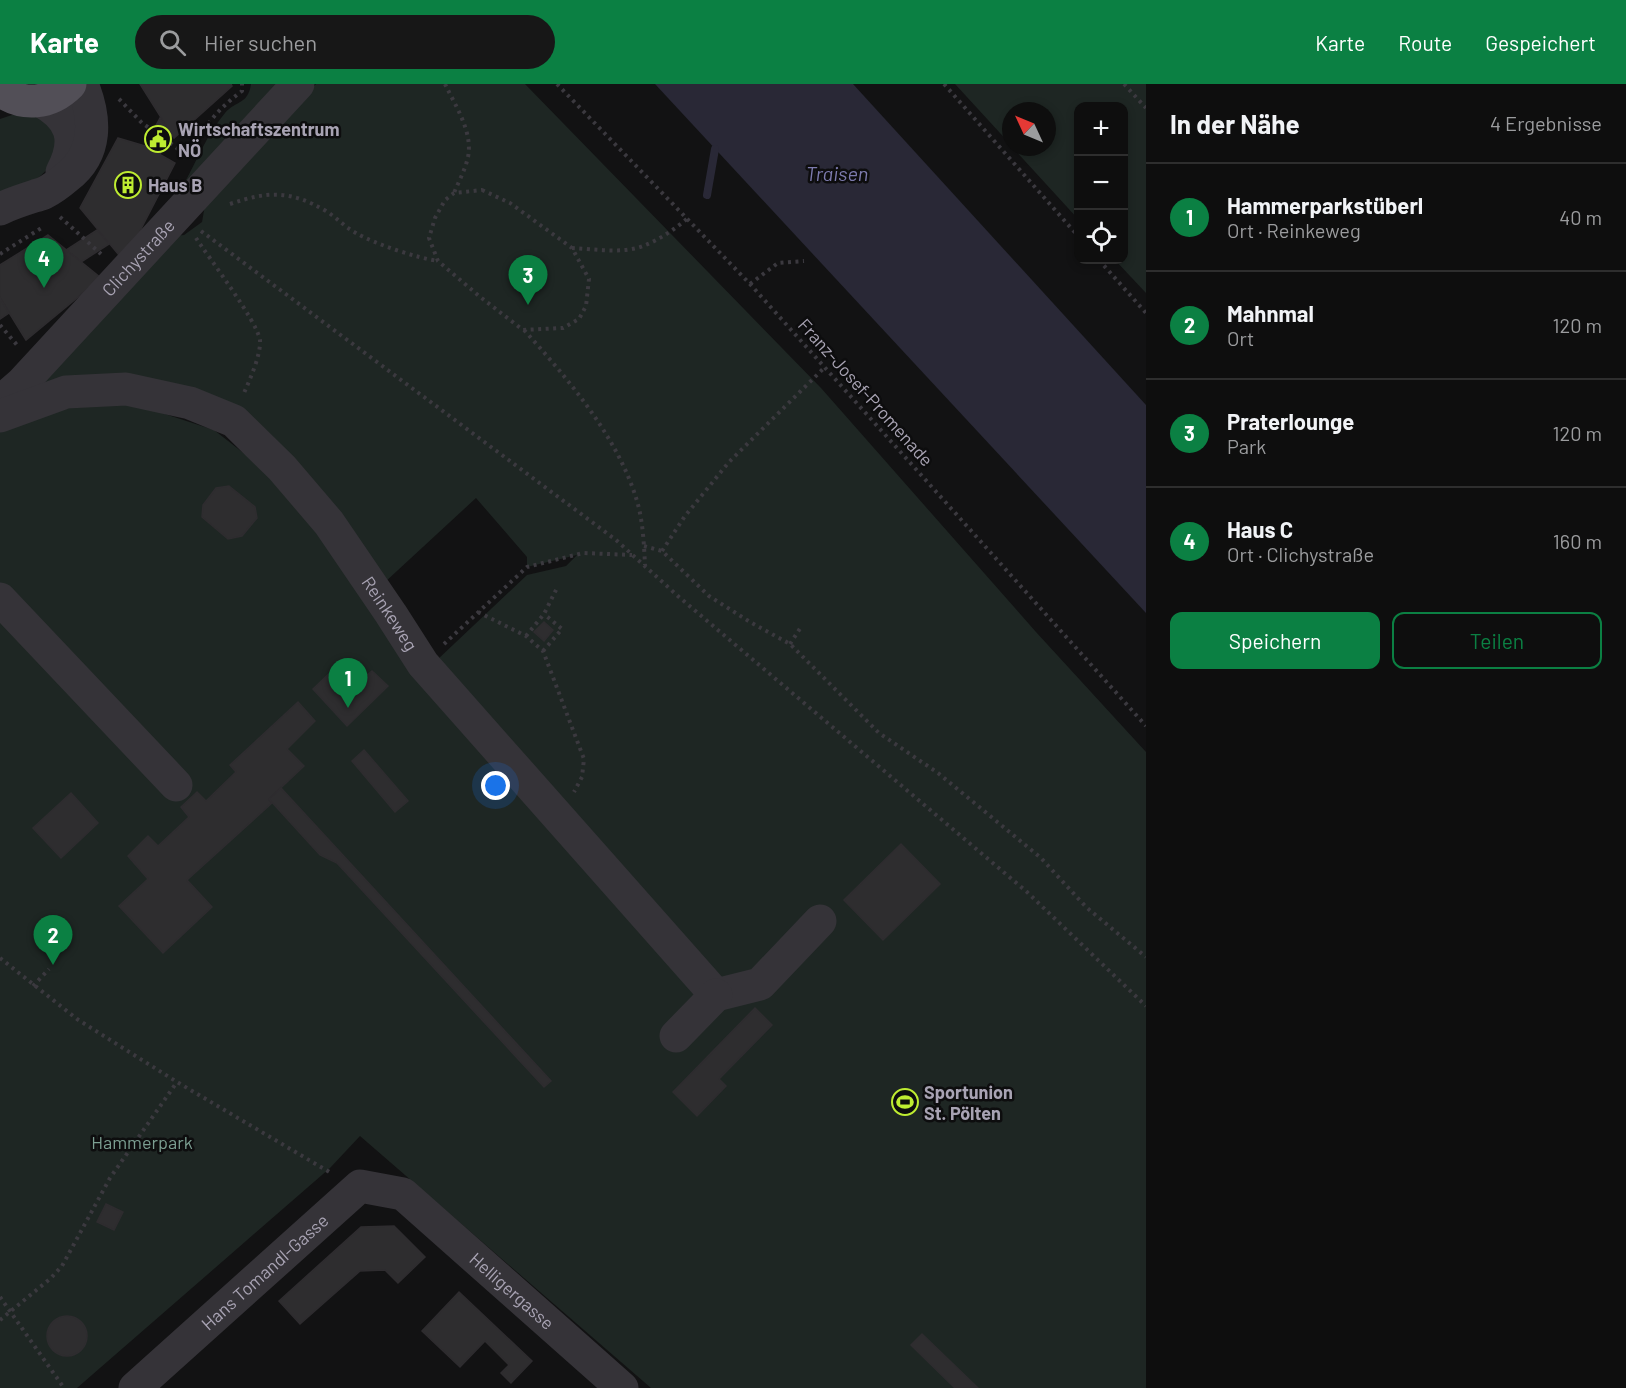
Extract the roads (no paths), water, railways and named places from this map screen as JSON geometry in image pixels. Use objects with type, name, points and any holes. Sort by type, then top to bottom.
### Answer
[{"type":"main road","points":[[15,100],[56,96],[70,84]]},
{"type":"street","points":[[0,209],[46,192],[75,171],[86,158],[91,143],[92,116],[82,84]]},
{"type":"street","name":"Clichystraße","points":[[0,402],[22,383],[297,84]]},
{"type":"street","points":[[15,100],[56,109],[63,116],[70,133],[71,143],[64,167],[58,179],[46,192]]},
{"type":"street","name":"Reinkeweg","points":[[0,416],[66,392],[126,388],[190,403],[234,421],[282,468],[329,523],[423,664],[712,991]]},
{"type":"street","points":[[0,599],[176,785]]},
{"type":"street","points":[[676,1036],[712,991],[760,984],[820,921]]},
{"type":"street","name":"Hans Tomandl-Gasse","points":[[135,1388],[360,1186],[404,1194]]},
{"type":"street","name":"Helligergasse","points":[[404,1194],[622,1388]]},
{"type":"water","name":"Traisen","points":[[655,84],[853,84],[1146,405],[1146,613]]},
{"type":"waterway","points":[[707,195],[715,149]]},
{"type":"place","name":"Wirtschaftszentrum NÖ","points":[[158,139]]},
{"type":"place","name":"Haus B","points":[[128,185]]},
{"type":"place","name":"Haus C","points":[[44,288]]},
{"type":"place","name":"Praterlounge","points":[[528,305]]},
{"type":"place","name":"Hammerparkstüberl","points":[[348,708]]},
{"type":"place","name":"Mahnmal","points":[[53,965]]},
{"type":"place","name":"Sportunion St. Pölten","points":[[905,1102]]},
{"type":"park label","name":"Hammerpark","points":[[142,1142]]}]
